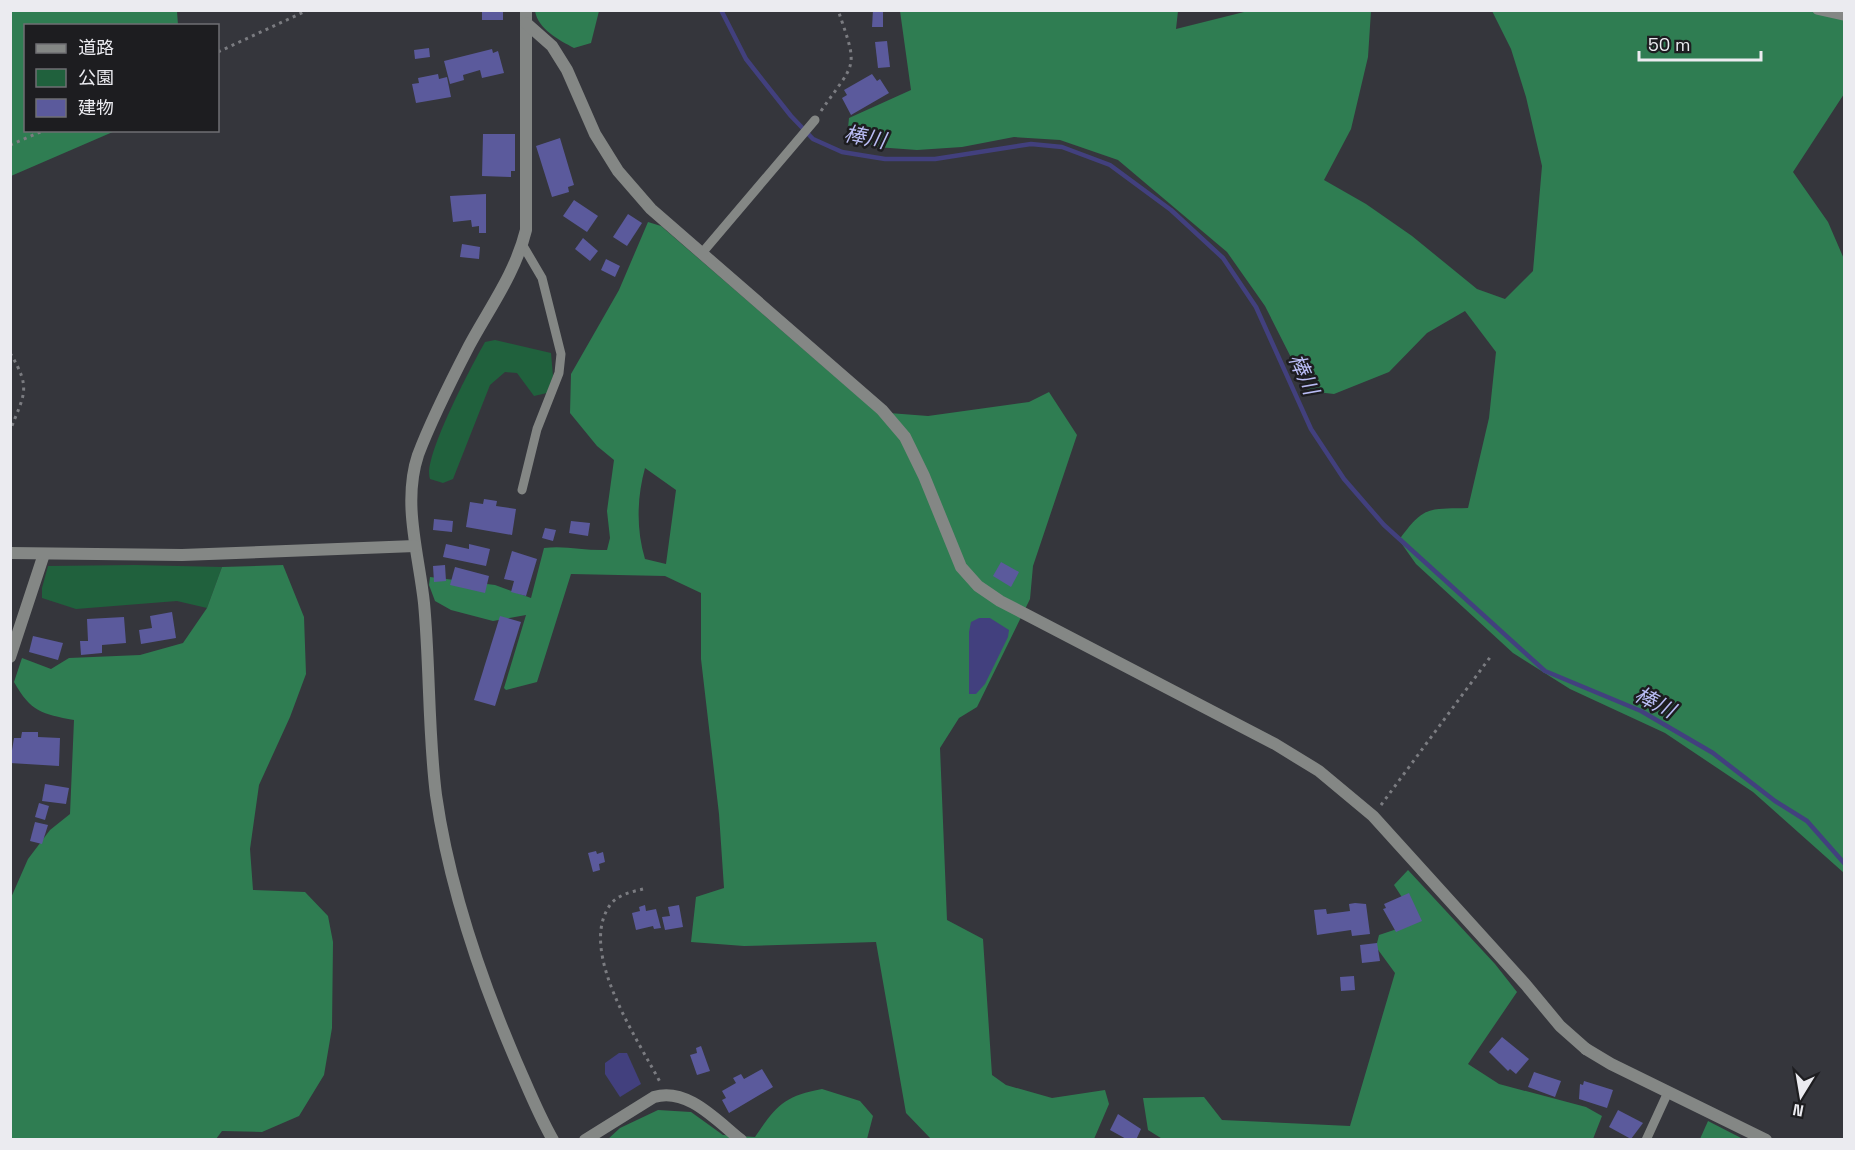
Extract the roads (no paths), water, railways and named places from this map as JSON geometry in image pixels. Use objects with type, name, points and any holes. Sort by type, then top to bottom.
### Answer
[{"type":"street","points":[[526,16],[526,231],[506,285],[469,346],[418,456],[411,489],[415,546],[424,603],[436,795],[456,892],[494,1009],[542,1121],[553,1140]]},
{"type":"street","points":[[526,16],[552,46],[567,70],[596,134],[618,171],[651,209],[890,419],[905,437],[924,476],[961,567],[978,586],[1000,601],[1275,744],[1319,771],[1373,816],[1526,985],[1560,1026],[1586,1049],[1766,1140]]},
{"type":"street","points":[[10,553],[182,555],[415,546]]},
{"type":"street","points":[[10,657],[44,554]]},
{"type":"street","points":[[585,1140],[654,1097],[666,1093],[690,1100],[741,1140]]},
{"type":"lane","points":[[1817,10],[1845,16]]},
{"type":"lane","points":[[702,254],[815,120]]},
{"type":"lane","points":[[522,244],[542,278],[561,354],[560,373],[537,429],[522,490]]},
{"type":"lane","points":[[1646,1140],[1668,1092]]},
{"type":"waterway","name":"棒川","points":[[721,10],[746,59],[791,116],[813,139],[842,152],[885,159],[935,159],[1031,144],[1062,147],[1110,165],[1171,210],[1223,258],[1256,307],[1311,429],[1344,479],[1384,525],[1545,671],[1641,711],[1713,753],[1775,801],[1807,821],[1844,863]]}]
